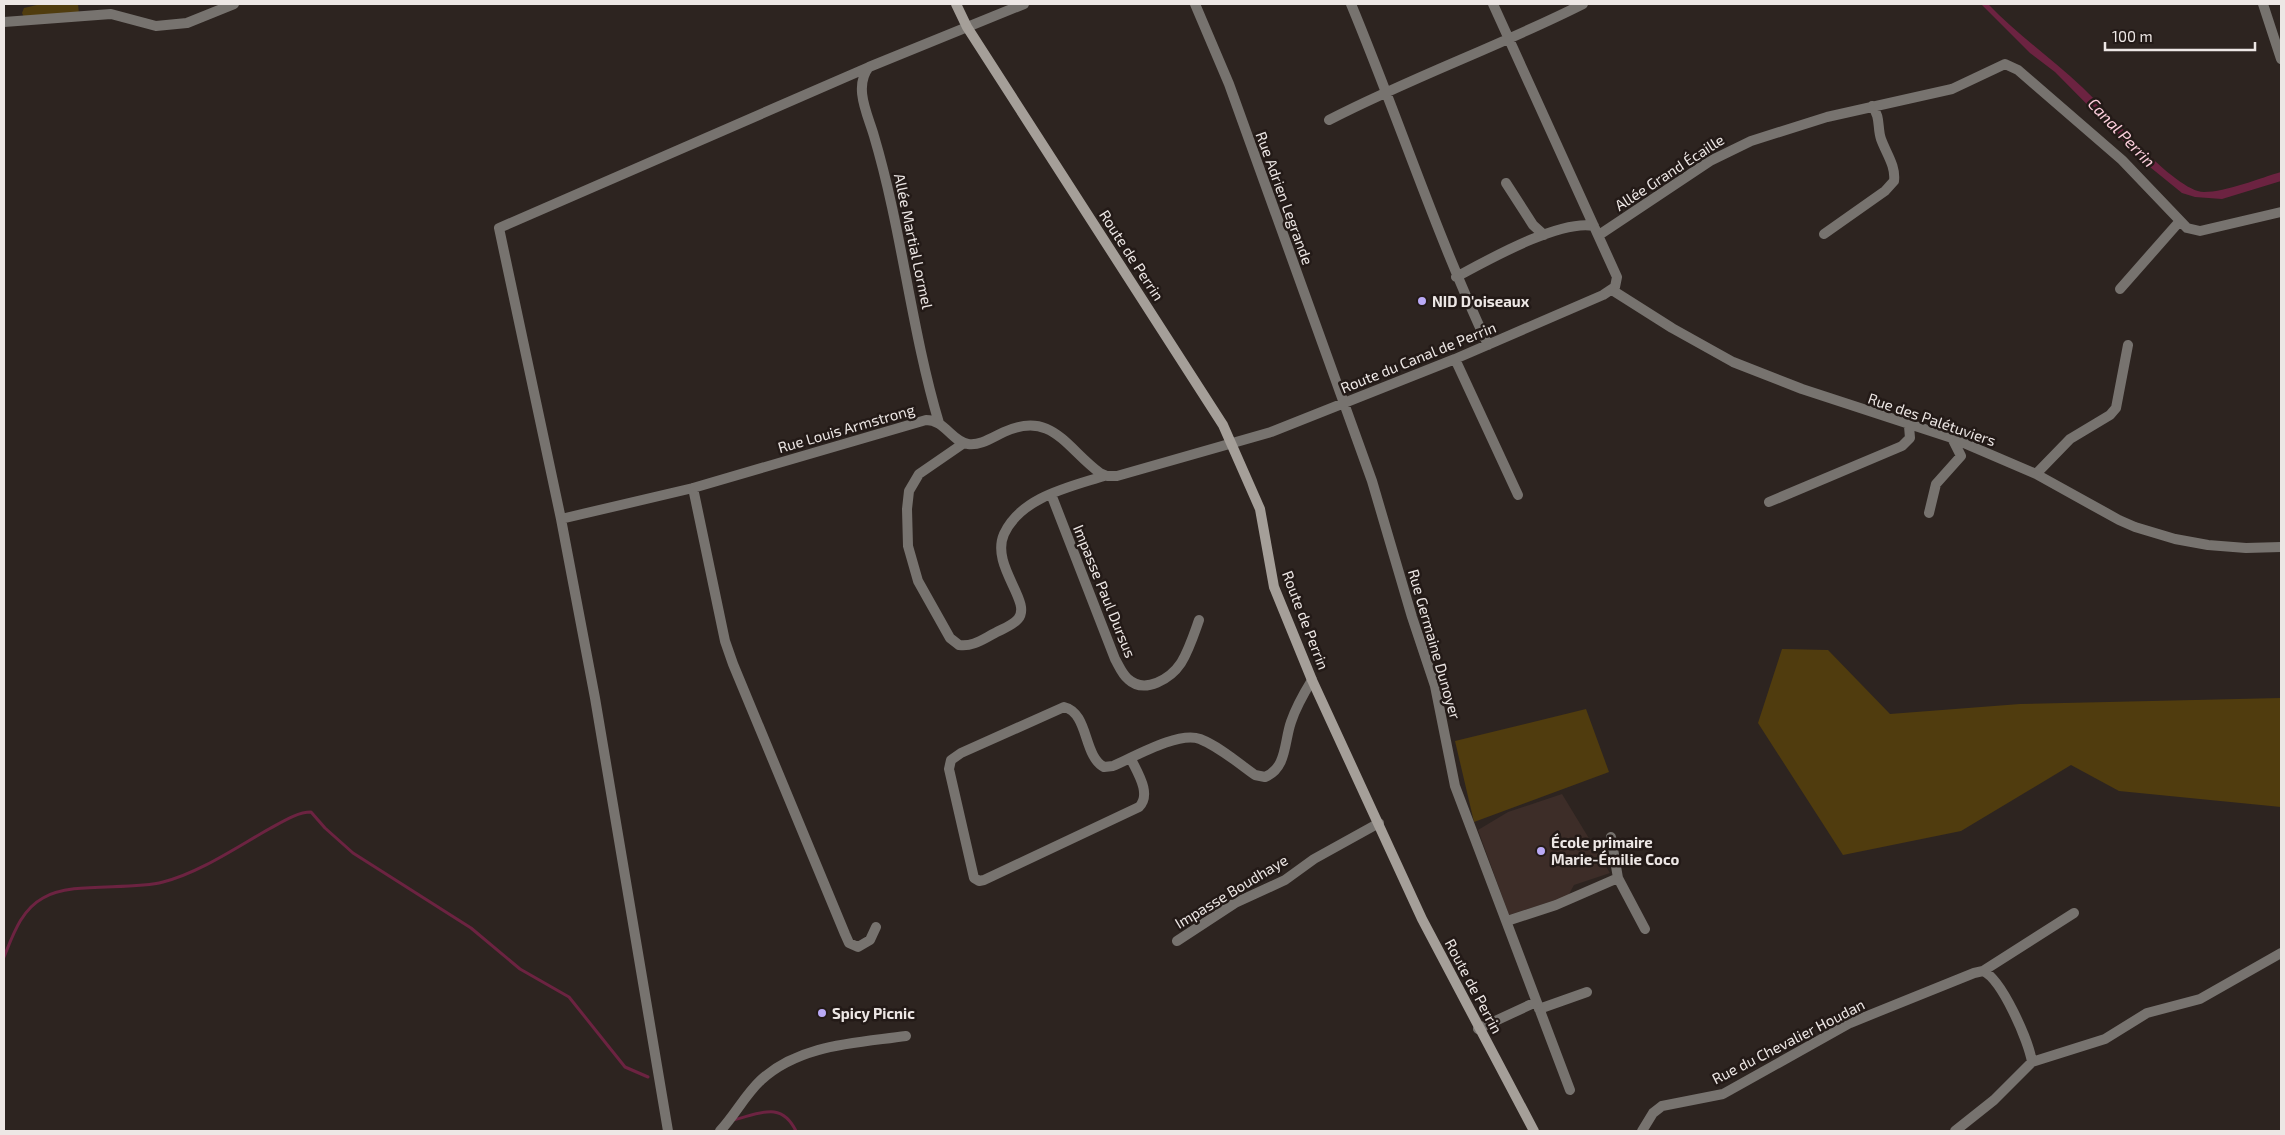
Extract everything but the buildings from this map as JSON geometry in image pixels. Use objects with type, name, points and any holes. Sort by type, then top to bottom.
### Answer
[{"type":"main road","name":"Route de Perrin","points":[[956,4],[967,27],[1210,404],[1231,442],[1260,509],[1274,587],[1312,680],[1422,919],[1478,1029],[1534,1131]]},
{"type":"street","points":[[4,22],[111,14],[156,26],[187,23],[234,4]]},
{"type":"street","points":[[668,1131],[595,698],[561,519],[499,228],[868,67],[1024,4]]},
{"type":"street","name":"Rue Adrien Legrande","points":[[1195,4],[1226,75],[1343,403]]},
{"type":"street","points":[[1352,4],[1387,91],[1456,277],[1488,345]]},
{"type":"street","points":[[1494,4],[1617,277],[1616,285],[1612,290]]},
{"type":"street","points":[[1329,120],[1387,91],[1583,4]]},
{"type":"street","points":[[2262,4],[2281,59]]},
{"type":"street","name":"Allée Grand Écaille","points":[[1599,235],[1727,151],[1784,130],[1872,106],[1952,89],[1998,66],[2010,65],[2122,160],[2179,222],[2187,228],[2200,231],[2281,212]]},
{"type":"street","name":"Allée Martial Lormel","points":[[868,67],[862,80],[863,99],[888,186],[928,384],[939,423]]},
{"type":"street","points":[[1824,234],[1885,191],[1894,181],[1892,164],[1880,135],[1878,114],[1872,106]]},
{"type":"street","points":[[1506,183],[1533,225],[1544,235]]},
{"type":"street","points":[[2120,290],[2179,222]]},
{"type":"street","points":[[1456,277],[1544,235],[1578,224],[1594,226]]},
{"type":"street","name":"Route du Canal de Perrin","points":[[1231,442],[1270,432],[1454,359],[1593,300],[1612,290]]},
{"type":"street","name":"Rue des Palétuviers","points":[[1612,290],[1672,328],[1733,362],[1768,377],[1909,426],[1952,438],[2036,474],[2119,520],[2153,533],[2190,542],[2227,547],[2281,548]]},
{"type":"street","points":[[2036,474],[2070,439],[2110,415],[2116,408],[2128,345]]},
{"type":"street","points":[[1454,359],[1518,495]]},
{"type":"street","name":"Rue Germaine Dunoyer","points":[[1343,403],[1372,481],[1412,617],[1435,686],[1455,786],[1570,1090]]},
{"type":"street","name":"Rue Louis Armstrong","points":[[561,519],[693,488],[920,421],[939,423]]},
{"type":"street","points":[[939,423],[964,443]]},
{"type":"street","points":[[1104,476],[1058,435],[1042,426],[1020,426],[978,443],[964,443],[919,474],[910,491],[907,509],[908,546],[918,581],[950,638],[957,644],[971,645],[1019,618],[1022,607],[1005,570],[1001,545],[1008,527],[1037,501],[1051,494],[1104,476],[1125,474],[1231,442]]},
{"type":"street","points":[[1769,502],[1902,446],[1910,438],[1909,426]]},
{"type":"street","points":[[1929,513],[1936,484],[1960,456],[1952,438]]},
{"type":"street","points":[[693,488],[725,641],[849,943],[858,947],[870,940],[876,927]]},
{"type":"street","name":"Impasse Paul Dursus","points":[[1051,494],[1116,660],[1128,679],[1140,685],[1148,685],[1170,675],[1184,657],[1200,620]]},
{"type":"street","points":[[1131,759],[1144,794],[1144,800],[1139,807],[984,880],[979,881],[974,878],[950,774],[950,763],[954,758],[1064,707],[1070,708],[1076,715],[1101,766],[1113,766],[1170,741],[1193,738],[1199,739],[1220,751],[1255,775],[1268,776],[1281,763],[1290,723],[1300,699],[1312,680]]},
{"type":"street","name":"Impasse Boudhaye","points":[[1177,941],[1234,903],[1285,880],[1314,859],[1379,823]]},
{"type":"street","points":[[1611,837],[1618,878],[1645,930]]},
{"type":"street","points":[[1507,921],[1556,905],[1618,878]]},
{"type":"street","name":"Rue du Chevalier Houdan","points":[[1642,1131],[1653,1113],[1662,1106],[1723,1094],[1850,1023],[1983,971],[2074,913]]},
{"type":"street","points":[[1955,1131],[1994,1100],[2032,1062],[2099,1042],[2117,1033],[2140,1016],[2156,1010],[2200,999],[2281,953]]},
{"type":"street","points":[[1983,971],[1991,976],[2001,990],[2027,1044],[2032,1062]]},
{"type":"street","points":[[1478,1029],[1538,1006],[1587,992]]},
{"type":"street","points":[[720,1131],[752,1089],[772,1070],[791,1059],[838,1046],[906,1036]]},
{"type":"shaded area","points":[[41,4],[78,4],[79,14],[24,17],[22,13],[24,8]]},
{"type":"shaded area","points":[[1782,649],[1828,650],[1890,714],[2020,704],[2281,698],[2281,807],[2119,791],[2071,765],[1961,831],[1843,855],[1758,723]]},
{"type":"shaded area","points":[[1586,709],[1609,772],[1474,822],[1455,741]]},
{"type":"shaded area","name":"École primaire Marie-Émilie Coco","points":[[1562,794],[1610,873],[1574,885],[1568,896],[1509,915],[1478,830],[1508,812]]},
{"type":"water","name":"Canal Perrin","points":[[1981,4],[1988,4],[2082,87],[2159,164],[2176,179],[2191,188],[2204,192],[2222,190],[2281,172],[2281,181],[2222,199],[2195,197],[2182,193],[2145,163],[2055,72],[2030,53]]},
{"type":"waterway","points":[[4,957],[23,916],[35,903],[43,898],[69,890],[149,885],[177,878],[218,859],[290,818],[311,812],[325,828],[353,853],[471,928],[520,969],[569,997],[625,1067],[648,1077]]},
{"type":"waterway","points":[[733,1120],[760,1113],[776,1112],[790,1121],[796,1131]]},
{"type":"place","name":"NID D'oiseaux","points":[[1422,301]]},
{"type":"place","name":"École primaire Marie-Émilie Coco","points":[[1541,851]]},
{"type":"place","name":"Spicy Picnic","points":[[822,1013]]}]
